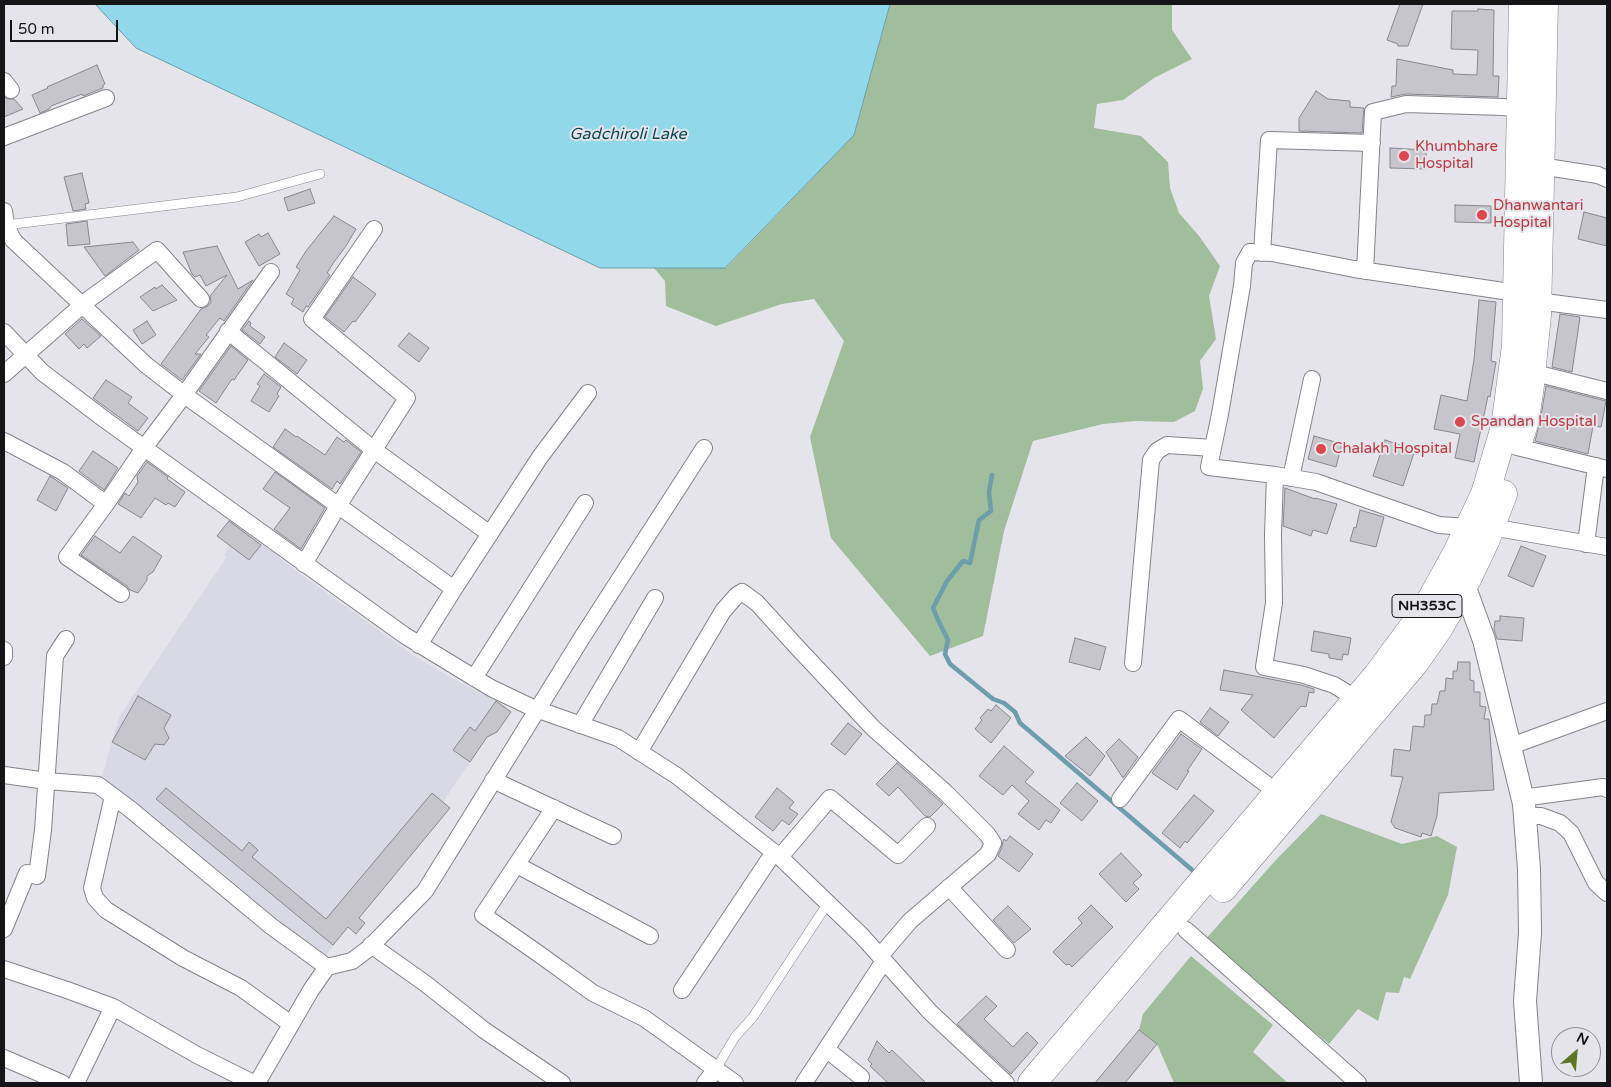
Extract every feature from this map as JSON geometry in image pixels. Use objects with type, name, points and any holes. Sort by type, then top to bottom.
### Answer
[{"type":"highway","name":"NH353C","points":[[1032,1083],[1377,676],[1425,611],[1457,553],[1480,527],[1508,478],[1524,420],[1531,372],[1521,109],[1523,4]]},
{"type":"highway","name":"NH353C","points":[[1056,1083],[1415,662],[1438,629],[1464,585],[1480,527],[1485,494],[1505,427],[1516,346],[1527,297],[1540,166],[1544,4]]},
{"type":"street","points":[[4,138],[106,98]]},
{"type":"street","points":[[1365,271],[1374,112],[1406,104],[1521,109]]},
{"type":"street","points":[[1262,253],[1269,140],[1372,142]]},
{"type":"street","points":[[1540,166],[1598,175],[1607,179]]},
{"type":"street","points":[[5,218],[13,240],[146,365],[184,395],[454,589]]},
{"type":"street","points":[[304,564],[338,506],[407,398],[312,319],[374,229]]},
{"type":"street","points":[[4,374],[82,305],[157,250],[201,299]]},
{"type":"street","points":[[1607,310],[1365,271],[1272,253],[1250,252],[1244,263],[1242,286],[1222,405],[1209,467],[1316,482],[1439,525],[1480,527],[1607,548]]},
{"type":"street","points":[[121,594],[67,557],[271,272]]},
{"type":"street","points":[[228,331],[374,450],[490,534]]},
{"type":"street","points":[[4,332],[42,372],[366,609],[419,645],[491,688],[537,710],[618,738],[677,776],[777,855],[861,935],[930,1012],[1006,1083]]},
{"type":"street","points":[[1531,372],[1607,391]]},
{"type":"street","points":[[1291,478],[1312,380]]},
{"type":"street","points":[[419,645],[540,457],[588,393]]},
{"type":"street","points":[[4,441],[63,472],[106,504]]},
{"type":"street","points":[[1133,663],[1152,460],[1157,451],[1167,445],[1214,448]]},
{"type":"street","points":[[1517,447],[1601,467],[1586,544]]},
{"type":"street","points":[[4,969],[113,1007],[197,1055],[255,1083],[327,967],[352,961],[372,945],[425,891],[537,710],[704,448]]},
{"type":"street","points":[[1274,475],[1274,603],[1264,667],[1304,675],[1334,685],[1357,699]]},
{"type":"street","points":[[474,678],[585,503]]},
{"type":"street","points":[[1464,585],[1484,640],[1511,746],[1524,807],[1529,869],[1530,933],[1525,1001],[1531,1083]]},
{"type":"street","points":[[639,752],[723,611],[742,592],[758,603],[874,728],[946,793],[987,834],[993,843],[988,854],[910,921],[882,959],[804,1083]]},
{"type":"street","points":[[580,725],[656,598]]},
{"type":"street","points":[[4,929],[27,873],[37,876],[44,830],[55,656],[66,639]]},
{"type":"street","points":[[4,650],[4,657]]},
{"type":"street","points":[[1511,746],[1607,711]]},
{"type":"street","points":[[1120,799],[1179,719],[1278,792]]},
{"type":"street","points":[[4,775],[98,785],[271,926],[327,967]]},
{"type":"street","points":[[493,780],[612,836]]},
{"type":"street","points":[[1524,807],[1603,787],[1607,789]]},
{"type":"street","points":[[113,796],[92,888],[95,898],[106,910],[183,958],[241,988],[291,1024]]},
{"type":"street","points":[[682,990],[777,855],[830,798],[898,855],[927,826]]},
{"type":"street","points":[[1524,807],[1560,823],[1572,833],[1596,882],[1607,893]]},
{"type":"street","points":[[554,808],[483,915],[593,993],[644,1018],[735,1083]]},
{"type":"street","points":[[517,865],[650,936]]},
{"type":"street","points":[[949,887],[1007,950]]},
{"type":"street","points":[[1186,930],[1358,1083]]},
{"type":"street","points":[[372,945],[426,984],[484,1030],[562,1083]]},
{"type":"street","points":[[76,1083],[113,1007]]},
{"type":"street","points":[[826,1049],[863,1081]]},
{"type":"street","points":[[4,1058],[62,1083]]},
{"type":"street","points":[[705,1083],[716,1068]]},
{"type":"lane","points":[[5,218],[237,197],[320,174]]},
{"type":"lane","points":[[716,1068],[735,1037],[753,1017],[828,903]]},
{"type":"shaded area","points":[[231,518],[299,573],[416,657],[496,701],[511,712],[497,732],[494,734],[490,732],[443,802],[450,808],[359,918],[365,923],[356,934],[348,927],[326,955],[292,931],[178,836],[102,776],[119,717],[226,558],[224,555],[230,545],[217,536]]},
{"type":"green space","points":[[890,4],[1172,4],[1172,30],[1192,59],[1154,78],[1123,100],[1097,104],[1094,128],[1141,136],[1168,162],[1170,188],[1179,213],[1199,236],[1220,266],[1209,296],[1216,339],[1200,361],[1203,389],[1195,411],[1174,422],[1136,421],[1103,424],[1033,441],[1004,531],[983,636],[930,656],[831,538],[810,437],[844,341],[814,299],[782,304],[716,326],[666,306],[665,281],[654,268],[726,268],[854,135]]},
{"type":"green space","points":[[1321,814],[1402,844],[1437,836],[1457,847],[1448,895],[1410,979],[1404,977],[1399,993],[1386,992],[1378,1021],[1358,1009],[1329,1044],[1204,941],[1274,862]]},
{"type":"green space","points":[[1191,956],[1273,1025],[1253,1052],[1288,1083],[1174,1083],[1157,1044],[1139,1030],[1143,1014]]},
{"type":"water","name":"Gadchiroli Lake","points":[[95,4],[890,4],[854,135],[725,268],[600,268],[136,48]]},
{"type":"building","points":[[1400,4],[1423,4],[1408,46],[1398,46],[1398,44],[1387,40]]},
{"type":"building","points":[[1478,9],[1494,10],[1493,76],[1499,76],[1498,97],[1406,94],[1391,97],[1392,86],[1396,86],[1397,59],[1453,70],[1453,74],[1477,75],[1478,50],[1451,49],[1452,11],[1478,11]]},
{"type":"building","points":[[97,65],[105,84],[103,88],[51,106],[40,113],[32,95]]},
{"type":"building","points":[[1316,91],[1328,99],[1350,101],[1350,107],[1364,108],[1362,133],[1299,131],[1299,118]]},
{"type":"building","points":[[4,97],[14,99],[23,109],[4,117]]},
{"type":"building","points":[[1390,148],[1426,150],[1426,169],[1390,168]]},
{"type":"building","points":[[82,173],[89,203],[85,204],[86,209],[73,211],[64,177]]},
{"type":"building","points":[[310,189],[315,203],[288,211],[284,198]]},
{"type":"building","points":[[1455,205],[1491,206],[1491,223],[1455,222]]},
{"type":"building","points":[[1584,212],[1607,218],[1607,246],[1578,239]]},
{"type":"building","points":[[334,216],[356,229],[327,273],[330,275],[303,312],[291,304],[294,299],[286,294],[300,270],[296,267],[306,251]]},
{"type":"building","points":[[87,221],[90,244],[68,246],[66,224]]},
{"type":"building","points":[[268,233],[280,254],[259,266],[245,242],[259,234],[261,237]]},
{"type":"building","points":[[133,242],[139,250],[105,276],[84,247]]},
{"type":"building","points":[[217,246],[238,289],[253,280],[224,321],[220,318],[206,335],[209,337],[195,354],[201,354],[182,380],[161,364],[201,309],[208,306],[211,302],[210,296],[227,275],[206,286],[200,275],[195,277],[192,274],[183,252]]},
{"type":"building","points":[[353,277],[376,294],[355,322],[353,321],[344,332],[325,317]]},
{"type":"building","points":[[162,285],[177,300],[153,311],[140,297],[155,287],[156,289]]},
{"type":"building","points":[[1479,300],[1496,302],[1491,361],[1496,362],[1490,397],[1488,396],[1474,462],[1455,458],[1460,434],[1434,429],[1441,395],[1467,401],[1474,360]]},
{"type":"building","points":[[1560,314],[1580,317],[1572,372],[1552,367]]},
{"type":"building","points":[[82,319],[101,336],[87,348],[84,344],[79,349],[65,334]]},
{"type":"building","points":[[147,321],[156,335],[142,344],[133,330]]},
{"type":"building","points":[[249,321],[251,323],[250,326],[265,337],[260,344],[242,330]]},
{"type":"building","points":[[409,333],[429,348],[419,362],[398,346]]},
{"type":"building","points":[[284,343],[307,360],[297,374],[275,357]]},
{"type":"building","points":[[231,346],[248,360],[216,403],[199,391]]},
{"type":"building","points":[[264,374],[281,387],[277,394],[279,396],[269,412],[251,401],[260,386],[257,384]]},
{"type":"building","points":[[106,380],[132,397],[128,403],[148,418],[138,431],[93,398]]},
{"type":"building","points":[[1546,386],[1606,401],[1601,427],[1593,426],[1588,454],[1535,441]]},
{"type":"building","points":[[285,429],[325,455],[337,437],[344,442],[346,440],[361,452],[340,484],[337,481],[332,489],[273,447]]},
{"type":"building","points":[[1314,436],[1342,444],[1336,467],[1308,459]]},
{"type":"building","points":[[1385,440],[1415,450],[1403,486],[1373,476]]},
{"type":"building","points":[[93,451],[118,468],[104,490],[79,471]]},
{"type":"building","points":[[147,462],[185,492],[175,507],[168,503],[166,505],[155,498],[141,518],[118,504],[125,493],[129,496],[138,482],[137,476]]},
{"type":"building","points":[[275,472],[325,508],[301,549],[274,529],[290,508],[263,489]]},
{"type":"building","points":[[50,476],[68,488],[56,511],[37,500]]},
{"type":"building","points":[[1285,488],[1315,499],[1337,504],[1327,534],[1313,530],[1311,536],[1283,526]]},
{"type":"building","points":[[1360,510],[1384,517],[1376,547],[1350,541],[1354,527],[1356,528]]},
{"type":"building","points":[[229,521],[261,545],[249,560],[217,536]]},
{"type":"building","points":[[95,536],[120,553],[133,536],[162,556],[153,572],[147,576],[147,580],[138,593],[130,590],[127,586],[81,555]]},
{"type":"building","points":[[1521,546],[1546,556],[1533,587],[1508,576]]},
{"type":"building","points":[[1500,616],[1524,618],[1522,641],[1497,639],[1494,629],[1495,621],[1500,621]]},
{"type":"building","points":[[1314,631],[1351,638],[1348,655],[1343,654],[1342,660],[1329,658],[1329,654],[1311,651]]},
{"type":"building","points":[[1075,638],[1106,647],[1100,670],[1069,662]]},
{"type":"building","points":[[1458,662],[1470,662],[1470,680],[1474,681],[1474,692],[1480,692],[1480,706],[1486,707],[1484,719],[1489,719],[1494,790],[1439,793],[1437,816],[1431,836],[1422,833],[1421,837],[1395,828],[1391,822],[1403,777],[1391,776],[1394,749],[1410,751],[1413,726],[1424,727],[1425,715],[1431,715],[1432,704],[1437,704],[1440,691],[1445,691],[1446,678],[1453,679],[1453,671],[1457,671]]},
{"type":"building","points":[[1224,670],[1301,685],[1314,689],[1314,693],[1309,692],[1306,707],[1301,706],[1274,738],[1241,710],[1253,695],[1220,690]]},
{"type":"building","points":[[138,696],[171,715],[164,728],[169,738],[164,745],[155,744],[145,760],[112,742]]},
{"type":"building","points":[[496,701],[511,712],[497,732],[487,737],[470,762],[453,750],[470,727],[475,731]]},
{"type":"building","points":[[996,705],[1011,718],[991,743],[975,729],[982,720],[980,718],[988,709],[991,711]]},
{"type":"building","points":[[1210,708],[1229,722],[1218,736],[1200,722]]},
{"type":"building","points":[[848,723],[862,734],[845,755],[831,744]]},
{"type":"building","points":[[1181,734],[1202,749],[1177,790],[1152,773]]},
{"type":"building","points":[[1086,737],[1105,756],[1090,776],[1065,756]]},
{"type":"building","points":[[1119,739],[1138,757],[1123,778],[1106,752]]},
{"type":"building","points":[[1004,746],[1034,772],[1025,782],[1060,810],[1051,823],[1046,820],[1039,830],[1018,814],[1029,801],[1012,785],[1003,795],[979,776]]},
{"type":"building","points":[[897,763],[943,804],[930,817],[925,816],[898,787],[889,796],[876,784]]},
{"type":"building","points":[[1077,783],[1098,801],[1082,821],[1060,803]]},
{"type":"building","points":[[166,788],[242,851],[249,842],[258,850],[252,857],[326,919],[432,793],[450,808],[359,918],[365,923],[356,934],[348,927],[333,945],[156,799]]},
{"type":"building","points":[[777,788],[794,802],[789,808],[798,814],[789,825],[782,820],[773,831],[755,817]]},
{"type":"building","points":[[1194,795],[1214,811],[1187,843],[1185,841],[1180,848],[1162,833]]},
{"type":"building","points":[[1010,836],[1033,854],[1019,872],[998,856],[1004,839],[1006,841]]},
{"type":"building","points":[[1121,853],[1142,875],[1133,883],[1139,889],[1126,902],[1099,874]]},
{"type":"building","points":[[1091,905],[1113,927],[1072,967],[1069,964],[1066,965],[1053,952],[1082,923],[1078,918]]},
{"type":"building","points":[[1008,906],[1031,929],[1014,943],[993,920]]},
{"type":"building","points":[[986,996],[997,1006],[984,1019],[1013,1047],[1027,1032],[1038,1043],[1011,1074],[957,1024]]},
{"type":"building","points":[[1139,1030],[1157,1044],[1125,1083],[1095,1083]]},
{"type":"building","points":[[877,1041],[889,1053],[892,1050],[926,1083],[888,1083],[870,1066],[872,1064],[868,1060]]},
{"type":"waterway","points":[[992,475],[989,492],[991,511],[979,520],[970,563],[963,561],[947,581],[933,608],[948,640],[945,654],[950,664],[993,699],[1004,703],[1015,712],[1020,723],[1198,875]]},
{"type":"place","name":"Khumbhare Hospital","points":[[1404,156]]},
{"type":"place","name":"Dhanwantari Hospital","points":[[1482,215]]},
{"type":"place","name":"Spandan Hospital","points":[[1460,422]]},
{"type":"place","name":"Chalakh Hospital","points":[[1321,449]]}]
